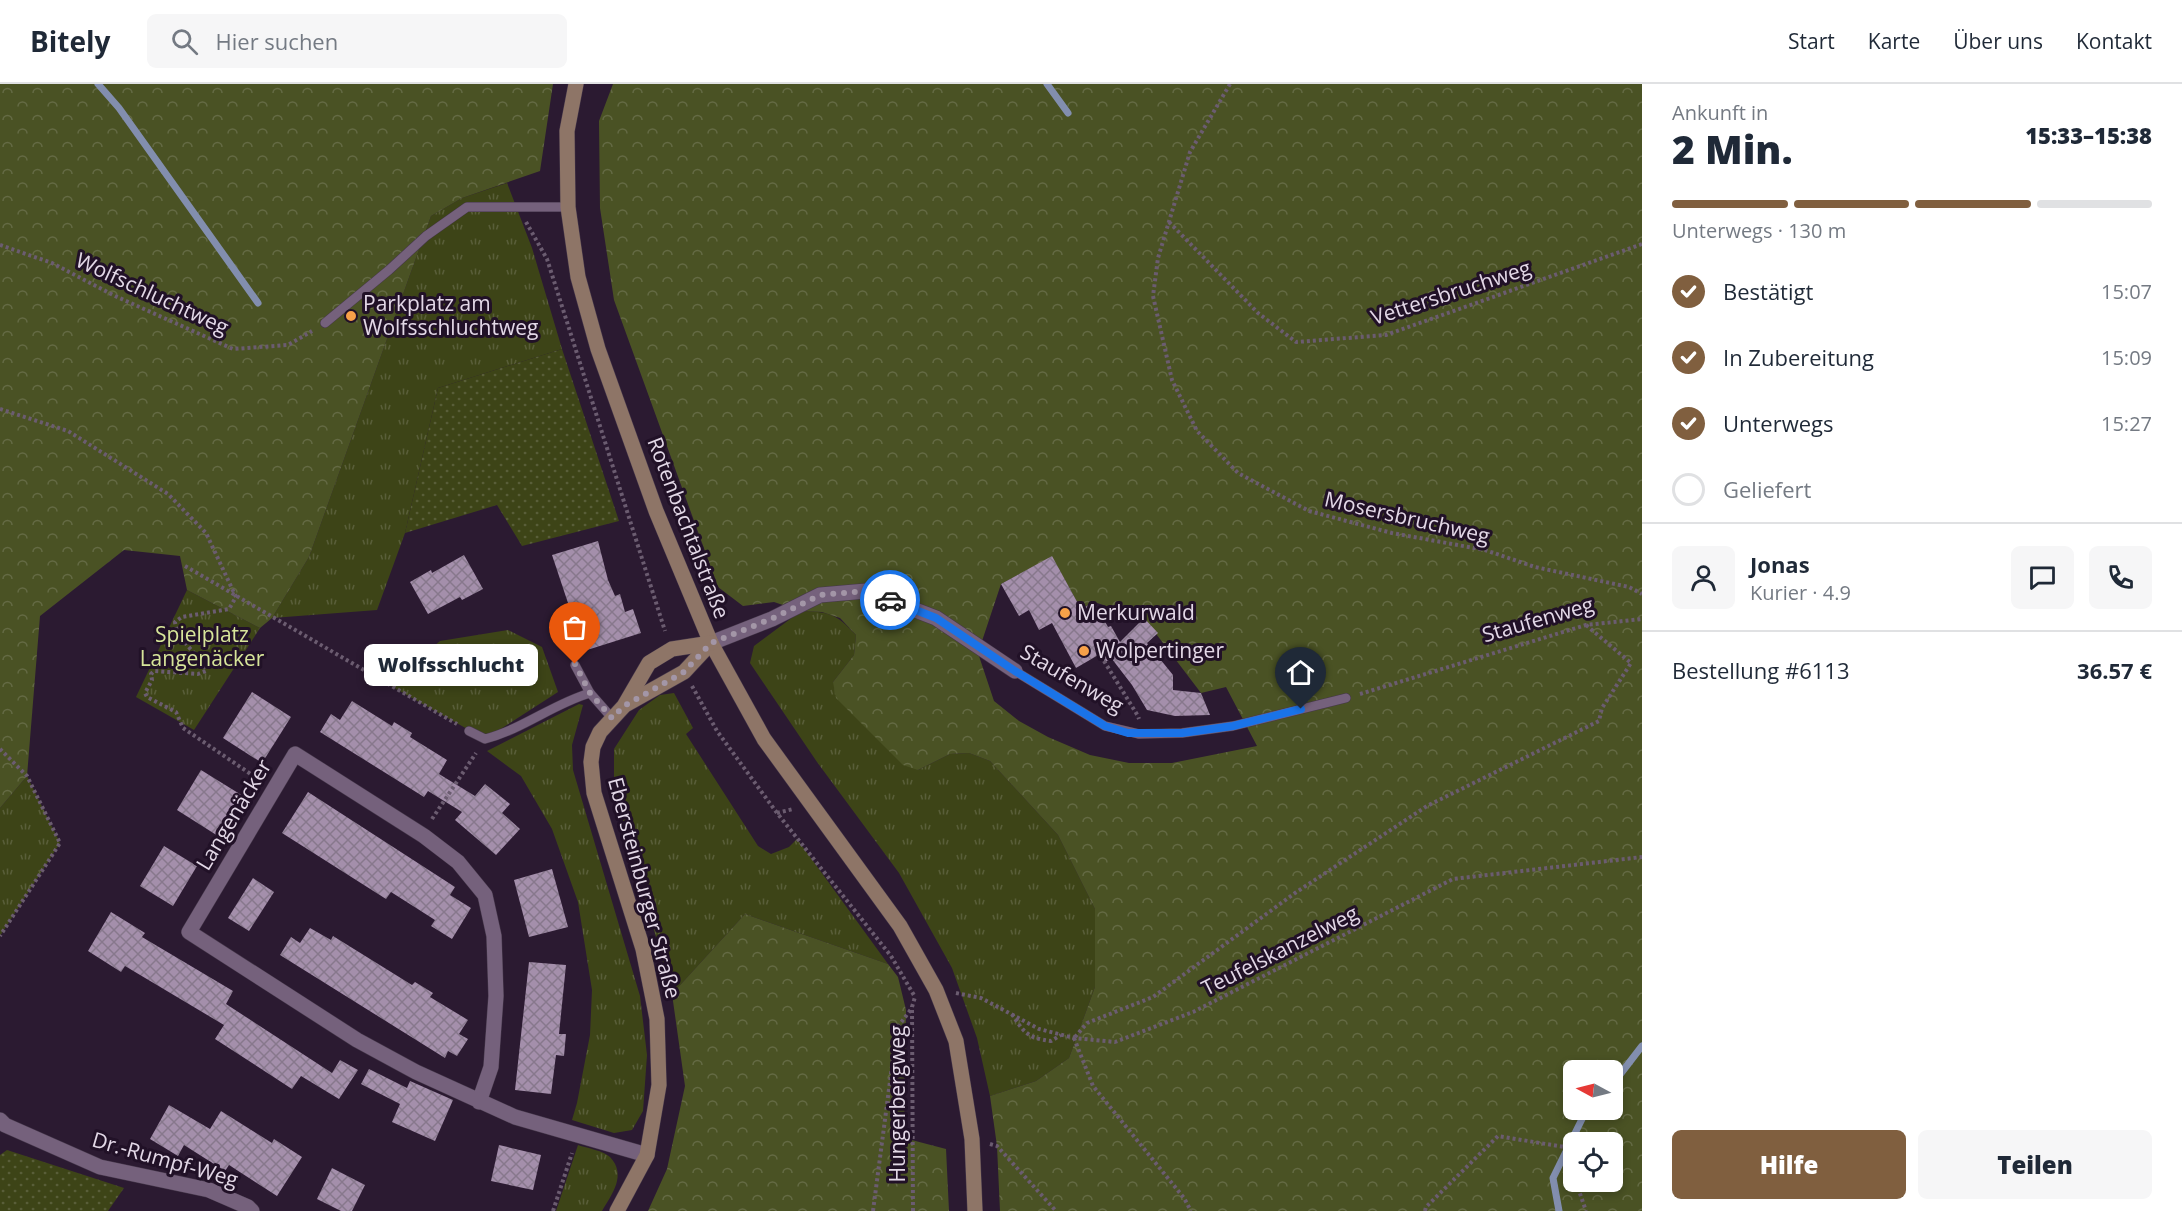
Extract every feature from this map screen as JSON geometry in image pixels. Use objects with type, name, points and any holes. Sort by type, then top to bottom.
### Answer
[{"type":"main road","name":"Rotenbachtalstraße","points":[[576,84],[567,131],[568,207],[578,277],[598,349],[656,512],[711,643],[764,739],[900,926],[936,990],[956,1041],[972,1139],[975,1211]]},
{"type":"main road","name":"Ebersteinburger Straße","points":[[617,1211],[647,1155],[659,1085],[657,1019],[643,949],[594,793],[591,762],[593,747],[600,732],[624,706],[649,663],[672,649],[711,643]]},
{"type":"main road","name":"Ebersteinburger Straße","points":[[624,706],[684,672],[711,643]]},
{"type":"street","name":"Staufenweg","points":[[711,643],[771,619],[820,595],[866,591],[936,618],[1015,671]]},
{"type":"street","name":"Langenäcker","points":[[479,1102],[491,1067],[496,996],[494,936],[485,895],[458,862],[423,836],[295,754],[189,932],[357,1040],[416,1072],[479,1102],[515,1117],[647,1155]]},
{"type":"street","name":"Dr.-Rumpf-Weg","points":[[0,1120],[5,1125],[100,1167],[209,1190],[248,1207],[252,1211]]},
{"type":"lane","points":[[325,322],[389,270],[426,236],[467,207],[568,207]]},
{"type":"lane","points":[[575,664],[590,693],[612,718]]},
{"type":"lane","name":"Staufenweg","points":[[1015,671],[1105,726],[1139,734],[1182,733],[1233,726],[1346,698]]},
{"type":"lane","points":[[469,731],[485,739],[502,735],[569,699],[590,693]]},
{"type":"path","name":"Mosersbruchweg","points":[[1230,84],[1190,152],[1158,258],[1153,296],[1172,380],[1197,430],[1238,473],[1309,511],[1392,533],[1485,550],[1535,567],[1629,587],[1642,594]]},
{"type":"path","points":[[518,206],[547,259],[672,649]]},
{"type":"path","name":"Vettersbruchweg","points":[[1169,222],[1258,313],[1296,342],[1386,335],[1642,244]]},
{"type":"path","name":"Wolfschluchtweg","points":[[0,245],[52,263],[115,296],[233,349],[288,345],[325,322]]},
{"type":"path","points":[[0,409],[68,431],[168,494],[206,533],[236,597]]},
{"type":"path","points":[[185,567],[469,731]]},
{"type":"path","points":[[236,597],[228,609],[182,617],[175,622],[176,631],[202,660],[206,671],[198,674],[154,671],[146,693],[147,697],[176,712],[183,728],[274,789]]},
{"type":"path","name":"Staufenweg","points":[[1346,698],[1586,625],[1642,619]]},
{"type":"path","points":[[1191,1211],[1184,1198],[1093,1086],[1074,1038],[1087,1023],[1153,997],[1295,893],[1427,806],[1599,721],[1602,708],[1631,663],[1586,625]]},
{"type":"path","points":[[1104,661],[1138,716],[1139,734]]},
{"type":"path","name":"Hungerbergweg","points":[[684,672],[717,731],[777,813],[891,956],[915,997],[912,1007],[913,1211]]},
{"type":"path","points":[[423,836],[431,820],[485,739]]},
{"type":"path","points":[[0,750],[27,776],[60,843],[0,936]]},
{"type":"path","name":"Teufelskanzelweg","points":[[936,990],[981,998],[1039,1029],[1074,1038],[1115,1042],[1193,1012],[1453,879],[1642,857]]},
{"type":"path","points":[[873,1211],[897,1028],[912,1007]]},
{"type":"path","points":[[1011,1014],[1023,1032],[1034,1039],[1051,1041],[1061,1035]]},
{"type":"path","points":[[553,1211],[578,1135]]},
{"type":"path","points":[[1425,1211],[1426,1207],[1498,1137],[1563,1148]]},
{"type":"path","points":[[972,1139],[998,1146],[1056,1211]]},
{"type":"path","points":[[1579,1192],[1586,1211]]},
{"type":"green space","points":[[0,84],[553,84],[540,171],[462,198],[431,216],[309,557],[272,618],[260,628],[187,590],[180,556],[124,550],[40,616],[27,776],[0,808]]},
{"type":"green space","points":[[613,84],[1642,84],[1642,1211],[1000,1211],[997,1146],[990,1096],[1036,1081],[1069,1058],[1095,987],[1095,909],[1058,835],[990,761],[969,753],[950,754],[918,770],[903,765],[836,698],[833,682],[854,655],[856,635],[840,618],[822,612],[801,611],[774,602],[743,606],[718,587],[614,300],[600,208],[599,121]],"holes":[[[1052,557],[1081,609],[1094,602],[1144,618],[1201,693],[1226,687],[1257,746],[1172,763],[1129,763],[1090,755],[1048,737],[1019,721],[994,701],[978,653],[1001,584]]]},
{"type":"green space","points":[[507,183],[532,248],[562,349],[438,388],[405,533],[377,610],[272,618],[309,557],[431,216],[462,198]]},
{"type":"green space","points":[[562,349],[619,521],[522,546],[497,505],[405,533],[438,388]]},
{"type":"green space","name":"Spielplatz Langenäcker","points":[[187,590],[260,628],[194,730],[136,697]]},
{"type":"green space","points":[[801,611],[826,613],[838,618],[856,635],[854,655],[833,682],[918,770],[950,754],[969,753],[990,761],[1058,835],[1095,909],[1095,987],[1069,1058],[1036,1081],[990,1096],[977,1038],[952,968],[899,873],[817,762],[750,663],[754,646]]},
{"type":"green space","points":[[508,630],[542,647],[558,692],[485,739],[389,685],[440,641]]},
{"type":"green space","points":[[674,693],[693,728],[686,734],[758,846],[771,854],[789,847],[797,839],[888,964],[745,914],[672,994],[614,788],[614,749],[639,710],[660,695]]},
{"type":"green space","points":[[579,704],[583,705],[572,745],[573,770],[640,996],[647,1055],[643,1111],[632,1130],[614,1133],[572,1120],[590,1035],[592,990],[578,902],[552,829],[521,776],[487,751]]},
{"type":"green space","points":[[27,776],[60,843],[0,936],[0,808]]},
{"type":"green space","points":[[745,914],[888,964],[898,977],[906,1010],[904,1138],[946,1149],[949,1211],[648,1211],[667,1169],[685,1086],[672,994]]},
{"type":"green space","points":[[578,1145],[604,1153],[615,1164],[618,1178],[602,1211],[556,1211]]},
{"type":"green space","points":[[7,1150],[124,1188],[108,1211],[0,1211],[0,1155]]},
{"type":"building","points":[[598,541],[608,580],[615,596],[620,594],[625,612],[633,609],[641,633],[584,651],[552,555]]},
{"type":"building","points":[[464,555],[483,589],[462,600],[460,597],[428,614],[410,582]]},
{"type":"building","points":[[1052,556],[1081,609],[1094,602],[1108,627],[1111,626],[1120,642],[1144,618],[1158,633],[1147,643],[1173,675],[1173,690],[1201,693],[1210,715],[1175,716],[1147,710],[1112,659],[1105,662],[1100,654],[1076,668],[1052,623],[1039,630],[1029,610],[1019,616],[1001,584]]},
{"type":"building","points":[[252,692],[291,717],[262,763],[223,738]]},
{"type":"building","points":[[352,701],[392,726],[394,722],[412,733],[410,737],[447,760],[439,774],[475,796],[485,784],[510,804],[502,813],[520,829],[496,855],[455,820],[462,812],[428,791],[424,797],[320,732],[331,714],[340,720]]},
{"type":"building","points":[[201,770],[243,796],[218,836],[177,810]]},
{"type":"building","points":[[308,792],[455,887],[450,895],[471,908],[452,939],[431,926],[435,920],[391,892],[386,899],[282,833]]},
{"type":"building","points":[[164,846],[197,866],[173,906],[140,886]]},
{"type":"building","points":[[552,869],[568,927],[529,937],[514,880]]},
{"type":"building","points":[[253,878],[274,892],[249,931],[228,918]]},
{"type":"building","points":[[111,912],[145,933],[142,937],[233,991],[226,1004],[332,1073],[340,1060],[358,1070],[339,1099],[301,1076],[292,1089],[215,1039],[224,1025],[125,966],[121,972],[88,951]]},
{"type":"building","points":[[310,928],[331,940],[333,936],[412,985],[415,982],[433,993],[430,997],[468,1020],[459,1034],[468,1039],[457,1056],[448,1051],[445,1058],[280,955],[291,937],[300,943]]},
{"type":"building","points":[[529,962],[566,965],[559,1034],[566,1034],[564,1056],[556,1055],[551,1094],[515,1090]]},
{"type":"building","points":[[369,1069],[407,1088],[410,1081],[453,1100],[435,1141],[392,1122],[400,1104],[361,1084]]},
{"type":"building","points":[[169,1105],[210,1129],[221,1111],[272,1143],[274,1139],[302,1157],[277,1196],[229,1165],[225,1171],[184,1145],[178,1156],[150,1139]]},
{"type":"building","points":[[499,1145],[541,1155],[533,1190],[491,1181]]},
{"type":"building","points":[[332,1168],[365,1185],[352,1211],[341,1211],[317,1199]]},
{"type":"waterway","points":[[98,84],[119,108],[258,303]]},
{"type":"waterway","points":[[1047,84],[1068,113]]},
{"type":"waterway","points":[[1623,1071],[1642,1046]]},
{"type":"waterway","points":[[1559,1211],[1553,1178],[1582,1120]]},
{"type":"way so far","points":[[575,664],[590,693],[612,718],[624,706],[684,672],[711,643],[771,619],[820,595],[866,591],[890,600]]},
{"type":"place","name":"Parkplatz am Wolfsschluchtweg","points":[[351,316]]},
{"type":"place","name":"Merkurwald","points":[[1065,613]]},
{"type":"place","name":"Wolpertinger","points":[[1084,651]]},
{"type":"place","name":"Wolfsschlucht","points":[[575,664]]},
{"type":"route","points":[[890,600],[936,618],[1015,671],[1105,726],[1128,733],[1182,733],[1233,726],[1301,709]]}]
